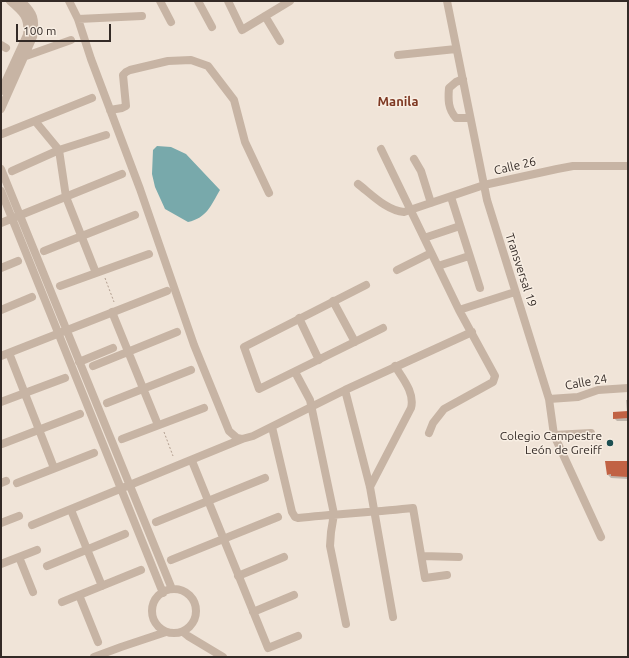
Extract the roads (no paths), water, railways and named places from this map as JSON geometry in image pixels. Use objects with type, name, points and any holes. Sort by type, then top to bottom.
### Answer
[{"type":"street","points":[[1,91],[33,37],[35,28],[34,17],[26,10],[10,1]]},
{"type":"street","points":[[21,1],[26,10]]},
{"type":"street","points":[[69,1],[78,19],[91,60],[140,189],[194,345],[229,431],[237,438],[242,439]]},
{"type":"street","points":[[160,1],[170,22]]},
{"type":"street","points":[[198,1],[212,27]]},
{"type":"street","points":[[228,1],[242,30],[290,1]]},
{"type":"street","name":"Transversal 19","points":[[447,1],[456,25],[456,49],[492,221],[516,292],[549,399],[554,435],[602,537]]},
{"type":"street","points":[[78,19],[142,16]]},
{"type":"street","points":[[265,16],[280,41]]},
{"type":"street","points":[[22,55],[71,40]]},
{"type":"street","points":[[398,55],[456,49]]},
{"type":"street","points":[[1,109],[22,55]]},
{"type":"street","points":[[110,110],[126,106],[123,75],[130,70],[168,61],[191,60],[208,66],[234,100],[245,142],[269,193]]},
{"type":"street","points":[[462,79],[449,88],[448,100],[450,112],[456,118],[470,118]]},
{"type":"street","points":[[2,134],[92,98]]},
{"type":"street","points":[[35,121],[59,150],[66,197],[82,237],[99,272]]},
{"type":"street","points":[[12,171],[59,150],[106,135]]},
{"type":"street","points":[[381,149],[459,310],[495,376],[493,382],[444,409],[433,423],[428,433]]},
{"type":"street","points":[[414,159],[421,171],[430,203]]},
{"type":"street","name":"Calle 26","points":[[410,210],[484,185],[557,169],[573,166],[628,166]]},
{"type":"street","points":[[2,174],[16,217],[32,258],[125,488],[172,589]]},
{"type":"street","points":[[1,222],[122,174]]},
{"type":"street","points":[[358,184],[391,208],[399,211],[410,210]]},
{"type":"street","points":[[1,190],[16,217]]},
{"type":"street","points":[[451,196],[480,288]]},
{"type":"street","points":[[44,251],[135,215]]},
{"type":"street","points":[[424,238],[460,226]]},
{"type":"street","points":[[397,270],[432,253]]},
{"type":"street","points":[[60,286],[149,254]]},
{"type":"street","points":[[438,266],[470,256]]},
{"type":"street","points":[[1,268],[18,261]]},
{"type":"street","points":[[366,285],[244,347],[259,389],[383,328]]},
{"type":"street","points":[[1,356],[166,291]]},
{"type":"street","points":[[459,310],[516,292]]},
{"type":"street","points":[[1,310],[32,297]]},
{"type":"street","points":[[334,301],[355,342]]},
{"type":"street","points":[[112,312],[158,425]]},
{"type":"street","points":[[299,318],[319,360]]},
{"type":"street","points":[[62,332],[79,362],[163,593]]},
{"type":"street","points":[[93,366],[177,332]]},
{"type":"street","points":[[32,525],[252,436],[395,366],[472,332]]},
{"type":"street","points":[[79,362],[113,348]]},
{"type":"street","points":[[9,353],[54,468]]},
{"type":"street","points":[[370,487],[413,402],[412,394],[395,366]]},
{"type":"street","points":[[107,403],[191,370]]},
{"type":"street","points":[[295,372],[310,400],[310,408],[334,514],[330,546],[346,624]]},
{"type":"street","points":[[1,402],[65,378]]},
{"type":"street","name":"Calle 24","points":[[549,399],[578,397],[598,390],[628,388]]},
{"type":"street","points":[[346,390],[370,487],[392,617]]},
{"type":"street","points":[[122,439],[204,408]]},
{"type":"street","points":[[2,444],[80,414]]},
{"type":"street","points":[[272,427],[292,512],[295,516],[298,518],[413,508],[425,578],[447,575]]},
{"type":"street","points":[[554,435],[591,433]]},
{"type":"street","points":[[17,484],[94,453]]},
{"type":"street","points":[[192,461],[268,648],[298,636]]},
{"type":"street","points":[[156,522],[265,478]]},
{"type":"street","points":[[71,510],[102,586]]},
{"type":"street","points":[[1,523],[19,516]]},
{"type":"street","points":[[171,560],[278,516]]},
{"type":"street","points":[[47,566],[125,534]]},
{"type":"street","points":[[1,564],[37,550]]},
{"type":"street","points":[[422,556],[459,557]]},
{"type":"street","points":[[19,557],[33,592]]},
{"type":"street","points":[[238,576],[284,557]]},
{"type":"street","points":[[62,602],[141,570]]},
{"type":"street","points":[[172,589],[182,591],[190,596],[195,603],[196,611],[195,619],[190,627],[183,632],[175,634],[166,632],[159,627],[154,620],[152,612],[158,596],[172,589]]},
{"type":"street","points":[[253,612],[294,595]]},
{"type":"street","points":[[79,596],[98,642]]},
{"type":"street","points":[[94,657],[121,646],[166,632]]},
{"type":"street","points":[[183,632],[223,657]]},
{"type":"water","points":[[157,146],[171,147],[186,154],[220,190],[211,206],[200,217],[188,222],[165,209],[155,187],[152,174],[153,150]]},
{"type":"place","name":"Colegio Campestre León de Greiff","points":[[610,443]]},
{"type":"district","name":"Manila","points":[[398,102]]}]
